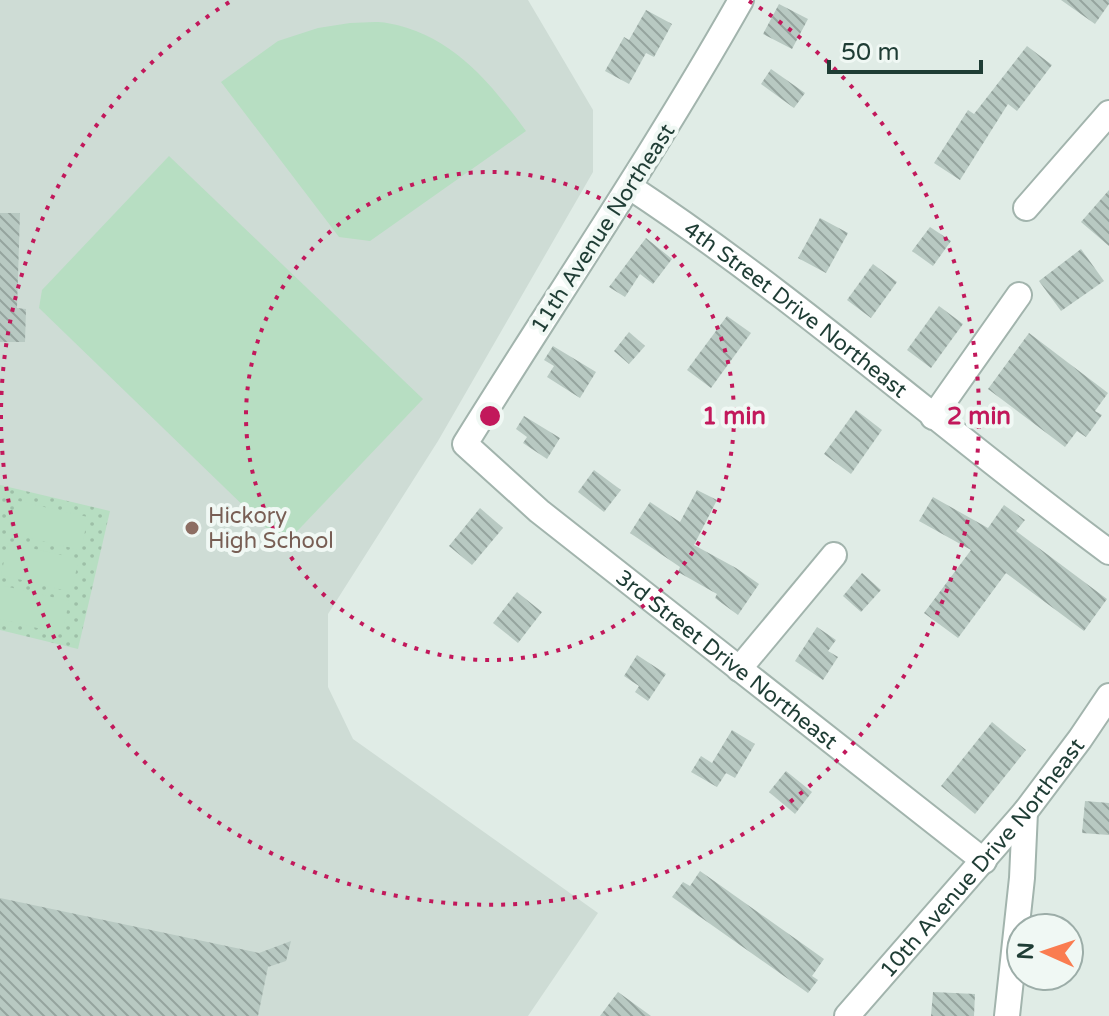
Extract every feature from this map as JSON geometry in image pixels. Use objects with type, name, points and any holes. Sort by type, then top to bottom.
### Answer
[{"type":"street","name":"11th Avenue Northeast","points":[[473,451],[465,444],[583,255],[630,187],[741,0]]},
{"type":"street","points":[[1026,208],[1109,113]]},
{"type":"street","name":"4th Street Drive Northeast","points":[[630,187],[707,238],[1109,552]]},
{"type":"street","points":[[933,417],[1019,295]]},
{"type":"street","name":"3rd Street Drive Northeast","points":[[473,451],[539,511],[984,861]]},
{"type":"street","points":[[739,669],[834,555]]},
{"type":"street","name":"10th Avenue Drive Northeast","points":[[847,1016],[1025,812],[1109,696]]},
{"type":"street","points":[[1007,1016],[1022,878],[1025,812]]},
{"type":"shaded area","name":"Hickory High School","points":[[0,0],[528,0],[593,110],[593,172],[438,441],[328,614],[328,687],[353,739],[598,913],[528,1016],[0,1016]]},
{"type":"green space","points":[[383,22],[410,29],[450,49],[483,78],[526,131],[370,241],[339,237],[221,82],[278,41],[318,28]]},
{"type":"green space","points":[[169,156],[423,399],[284,545],[39,308],[42,290]]},
{"type":"green space","points":[[0,485],[110,511],[78,649],[0,630]]},
{"type":"green space","points":[[18,501],[88,517],[81,550],[11,534]]},
{"type":"green space","points":[[8,543],[79,559],[71,592],[1,575]]},
{"type":"green space","points":[[0,585],[69,601],[62,634],[0,619]]},
{"type":"building","points":[[1061,0],[1109,0],[1109,4],[1095,24]]},
{"type":"building","points":[[779,4],[808,19],[792,49],[763,34]]},
{"type":"building","points":[[646,10],[672,24],[654,57],[646,53],[629,84],[605,71],[624,37],[629,40]]},
{"type":"building","points":[[1027,46],[1052,65],[1017,111],[1008,104],[960,180],[934,163],[968,110],[974,114]]},
{"type":"building","points":[[771,69],[805,93],[794,108],[761,84]]},
{"type":"building","points":[[1109,190],[1109,246],[1081,222]]},
{"type":"building","points":[[0,213],[20,213],[17,308],[26,309],[25,342],[0,342]]},
{"type":"building","points":[[820,218],[848,233],[826,273],[798,258]]},
{"type":"building","points":[[930,227],[951,241],[933,266],[912,251]]},
{"type":"building","points":[[646,238],[672,259],[653,284],[640,274],[625,297],[609,287]]},
{"type":"building","points":[[1081,249],[1104,281],[1061,311],[1039,281]]},
{"type":"building","points":[[873,264],[897,282],[871,318],[847,300]]},
{"type":"building","points":[[939,306],[963,324],[931,368],[907,350]]},
{"type":"building","points":[[727,316],[751,333],[711,388],[687,370]]},
{"type":"building","points":[[629,332],[645,346],[629,364],[614,351]]},
{"type":"building","points":[[1029,333],[1108,393],[1095,411],[1102,415],[1086,437],[1077,431],[1065,447],[988,389]]},
{"type":"building","points":[[553,346],[596,372],[580,398],[547,377],[554,366],[544,360]]},
{"type":"building","points":[[856,410],[882,430],[851,474],[824,454]]},
{"type":"building","points":[[524,416],[560,438],[547,459],[523,443],[527,437],[516,429]]},
{"type":"building","points":[[594,470],[621,490],[604,512],[578,492]]},
{"type":"building","points":[[697,490],[717,500],[694,545],[759,584],[738,615],[715,598],[717,594],[678,572],[680,567],[630,533],[650,502],[680,522]]},
{"type":"building","points":[[933,497],[988,528],[1004,505],[1025,520],[1016,531],[1107,599],[1084,631],[1006,573],[958,638],[924,613],[971,550],[919,521]]},
{"type":"building","points":[[480,508],[503,528],[472,565],[449,546]]},
{"type":"building","points":[[862,573],[881,590],[861,612],[843,596]]},
{"type":"building","points":[[517,592],[542,612],[518,643],[493,623]]},
{"type":"building","points":[[817,627],[836,640],[828,651],[838,657],[823,680],[795,661]]},
{"type":"building","points":[[637,655],[666,674],[648,701],[635,692],[639,686],[624,676]]},
{"type":"building","points":[[992,722],[1026,750],[975,814],[941,786]]},
{"type":"building","points":[[732,730],[755,744],[735,778],[726,773],[717,787],[691,772],[701,756],[712,763]]},
{"type":"building","points":[[786,771],[812,792],[795,814],[769,792]]},
{"type":"building","points":[[1085,801],[1109,803],[1109,835],[1082,833]]},
{"type":"building","points":[[700,871],[824,959],[812,976],[818,980],[808,993],[672,897],[683,882],[690,886]]},
{"type":"building","points":[[0,898],[259,953],[291,941],[286,961],[268,967],[258,1016],[0,1016]]},
{"type":"building","points":[[618,992],[651,1016],[600,1016]]},
{"type":"building","points":[[933,992],[975,994],[974,1016],[931,1016]]},
{"type":"place","name":"Hickory High School","points":[[192,528]]}]
